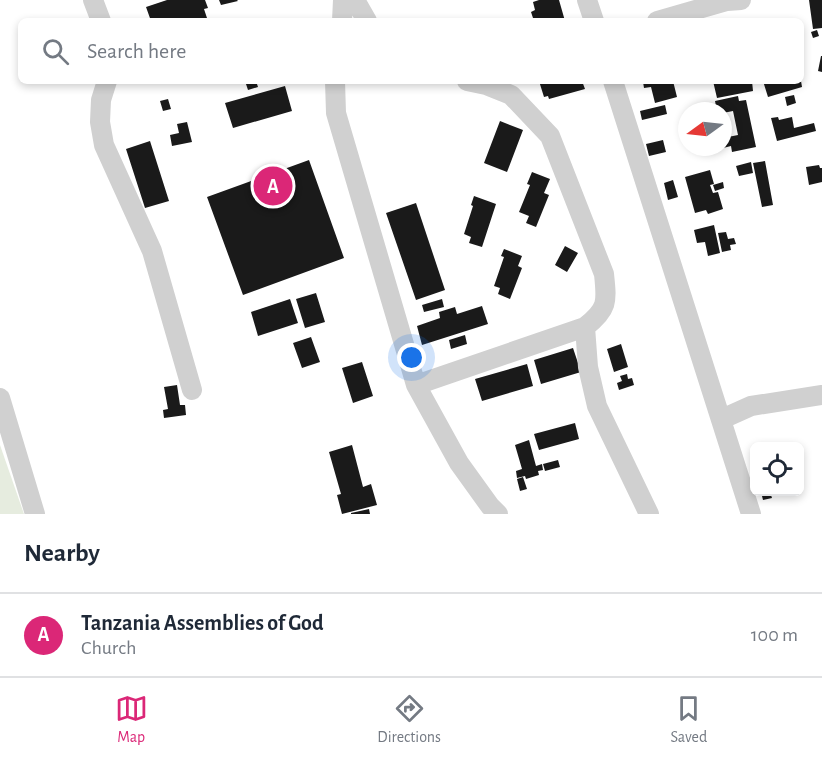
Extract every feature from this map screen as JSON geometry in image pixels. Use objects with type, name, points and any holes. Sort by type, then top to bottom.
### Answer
[{"type":"street","points":[[93,0],[100,18]]},
{"type":"street","points":[[342,18],[344,0]]},
{"type":"street","points":[[355,0],[365,18]]},
{"type":"street","points":[[587,0],[593,18]]},
{"type":"street","points":[[668,18],[727,1],[741,0]]},
{"type":"street","points":[[106,84],[101,100],[100,122],[104,145],[152,251],[192,390]]},
{"type":"street","points":[[339,84],[336,113],[416,385],[459,463],[494,511]]},
{"type":"street","points":[[416,385],[585,327],[600,316],[606,298],[604,274],[550,136],[511,95],[481,84]]},
{"type":"street","points":[[614,84],[751,514]]},
{"type":"street","points":[[585,327],[588,368],[597,406],[649,514]]},
{"type":"street","points":[[722,418],[751,406],[822,395]]},
{"type":"street","points":[[0,398],[35,514]]},
{"type":"shaded area","points":[[0,445],[24,514],[0,514]]},
{"type":"building","points":[[167,0],[205,0],[208,8],[204,9],[207,18],[150,18],[146,7]]},
{"type":"building","points":[[219,0],[237,0],[238,1],[221,5]]},
{"type":"building","points":[[559,0],[564,18],[533,18],[531,12],[535,10],[533,2]]},
{"type":"building","points":[[809,0],[822,0],[822,28],[813,29]]},
{"type":"building","points":[[817,30],[819,36],[813,38],[811,32]]},
{"type":"building","points":[[822,56],[822,72],[818,71]]},
{"type":"building","points":[[246,84],[257,84],[258,87],[248,90]]},
{"type":"building","points":[[540,84],[583,84],[585,89],[549,99],[548,96],[544,97]]},
{"type":"building","points":[[643,84],[674,84],[677,97],[655,103],[651,87],[644,88]]},
{"type":"building","points":[[714,84],[752,84],[753,91],[717,98]]},
{"type":"building","points":[[764,84],[802,84],[802,87],[768,97]]},
{"type":"building","points":[[285,86],[292,111],[233,128],[225,103]]},
{"type":"building","points":[[794,95],[796,103],[787,106],[785,97]]},
{"type":"building","points":[[738,96],[739,101],[746,100],[756,147],[732,152],[732,136],[738,135],[732,102],[715,101]]},
{"type":"building","points":[[168,99],[171,109],[163,111],[160,101]]},
{"type":"building","points":[[665,105],[667,114],[642,120],[640,111]]},
{"type":"building","points":[[778,117],[779,120],[792,117],[794,128],[814,123],[816,131],[777,141],[771,118]]},
{"type":"building","points":[[500,121],[523,130],[507,172],[484,163]]},
{"type":"building","points":[[187,122],[192,142],[172,146],[170,135],[179,133],[177,124]]},
{"type":"building","points":[[663,140],[666,152],[649,156],[646,144]]},
{"type":"building","points":[[150,141],[169,201],[145,208],[126,149]]},
{"type":"building","points":[[309,160],[344,258],[243,295],[207,197]]},
{"type":"building","points":[[765,161],[773,205],[762,207],[753,163]]},
{"type":"building","points":[[751,162],[753,173],[739,176],[736,166]]},
{"type":"building","points":[[819,165],[822,168],[822,182],[809,185],[806,167]]},
{"type":"building","points":[[710,170],[714,184],[710,185],[713,193],[718,192],[723,209],[708,214],[706,210],[695,213],[685,177]]},
{"type":"building","points":[[532,172],[550,179],[544,193],[549,195],[536,227],[526,223],[529,216],[519,212],[530,185],[527,184]]},
{"type":"building","points":[[673,180],[678,197],[668,200],[664,183]]},
{"type":"building","points":[[723,182],[724,188],[715,191],[713,185]]},
{"type":"building","points":[[474,196],[496,204],[482,247],[469,243],[471,237],[464,234]]},
{"type":"building","points":[[416,203],[445,290],[416,300],[386,213]]},
{"type":"building","points":[[714,225],[720,253],[708,256],[705,242],[697,243],[694,230]]},
{"type":"building","points":[[726,232],[728,239],[734,238],[736,244],[730,245],[731,250],[722,252],[718,233]]},
{"type":"building","points":[[565,246],[578,253],[567,272],[555,265]]},
{"type":"building","points":[[504,249],[522,256],[518,266],[522,268],[510,299],[498,294],[500,288],[494,286],[504,257],[501,256]]},
{"type":"building","points":[[316,293],[325,322],[305,328],[296,299]]},
{"type":"building","points":[[290,299],[298,323],[258,336],[251,312]]},
{"type":"building","points":[[442,299],[444,307],[424,312],[422,305]]},
{"type":"building","points":[[482,306],[488,324],[422,345],[417,326],[440,318],[439,312],[455,307],[457,314]]},
{"type":"building","points":[[465,335],[467,344],[451,349],[449,340]]},
{"type":"building","points":[[311,337],[320,362],[302,368],[293,343]]},
{"type":"building","points":[[621,344],[628,367],[614,372],[607,349]]},
{"type":"building","points":[[573,348],[581,372],[541,384],[534,360]]},
{"type":"building","points":[[362,362],[373,396],[353,403],[342,368]]},
{"type":"building","points":[[527,364],[533,386],[482,401],[475,379]]},
{"type":"building","points":[[627,374],[628,379],[632,378],[634,385],[619,390],[617,383],[622,381],[620,376]]},
{"type":"building","points":[[177,385],[180,405],[185,405],[186,415],[164,418],[163,410],[168,409],[164,387]]},
{"type":"building","points":[[575,423],[579,439],[539,450],[534,434]]},
{"type":"building","points":[[529,440],[536,466],[542,464],[543,470],[538,471],[539,475],[526,479],[525,476],[517,478],[516,471],[522,469],[515,445]]},
{"type":"building","points":[[352,445],[363,487],[371,484],[377,505],[342,514],[337,495],[341,494],[329,452]]},
{"type":"building","points":[[558,460],[560,467],[545,471],[543,464]]},
{"type":"building","points":[[523,477],[527,489],[520,491],[517,479]]},
{"type":"building","points":[[762,496],[771,496],[772,498],[763,500]]},
{"type":"building","points":[[369,509],[370,514],[351,514],[351,513]]},
{"type":"place","name":"Tanzania Assemblies of God","points":[[273,186]]}]
